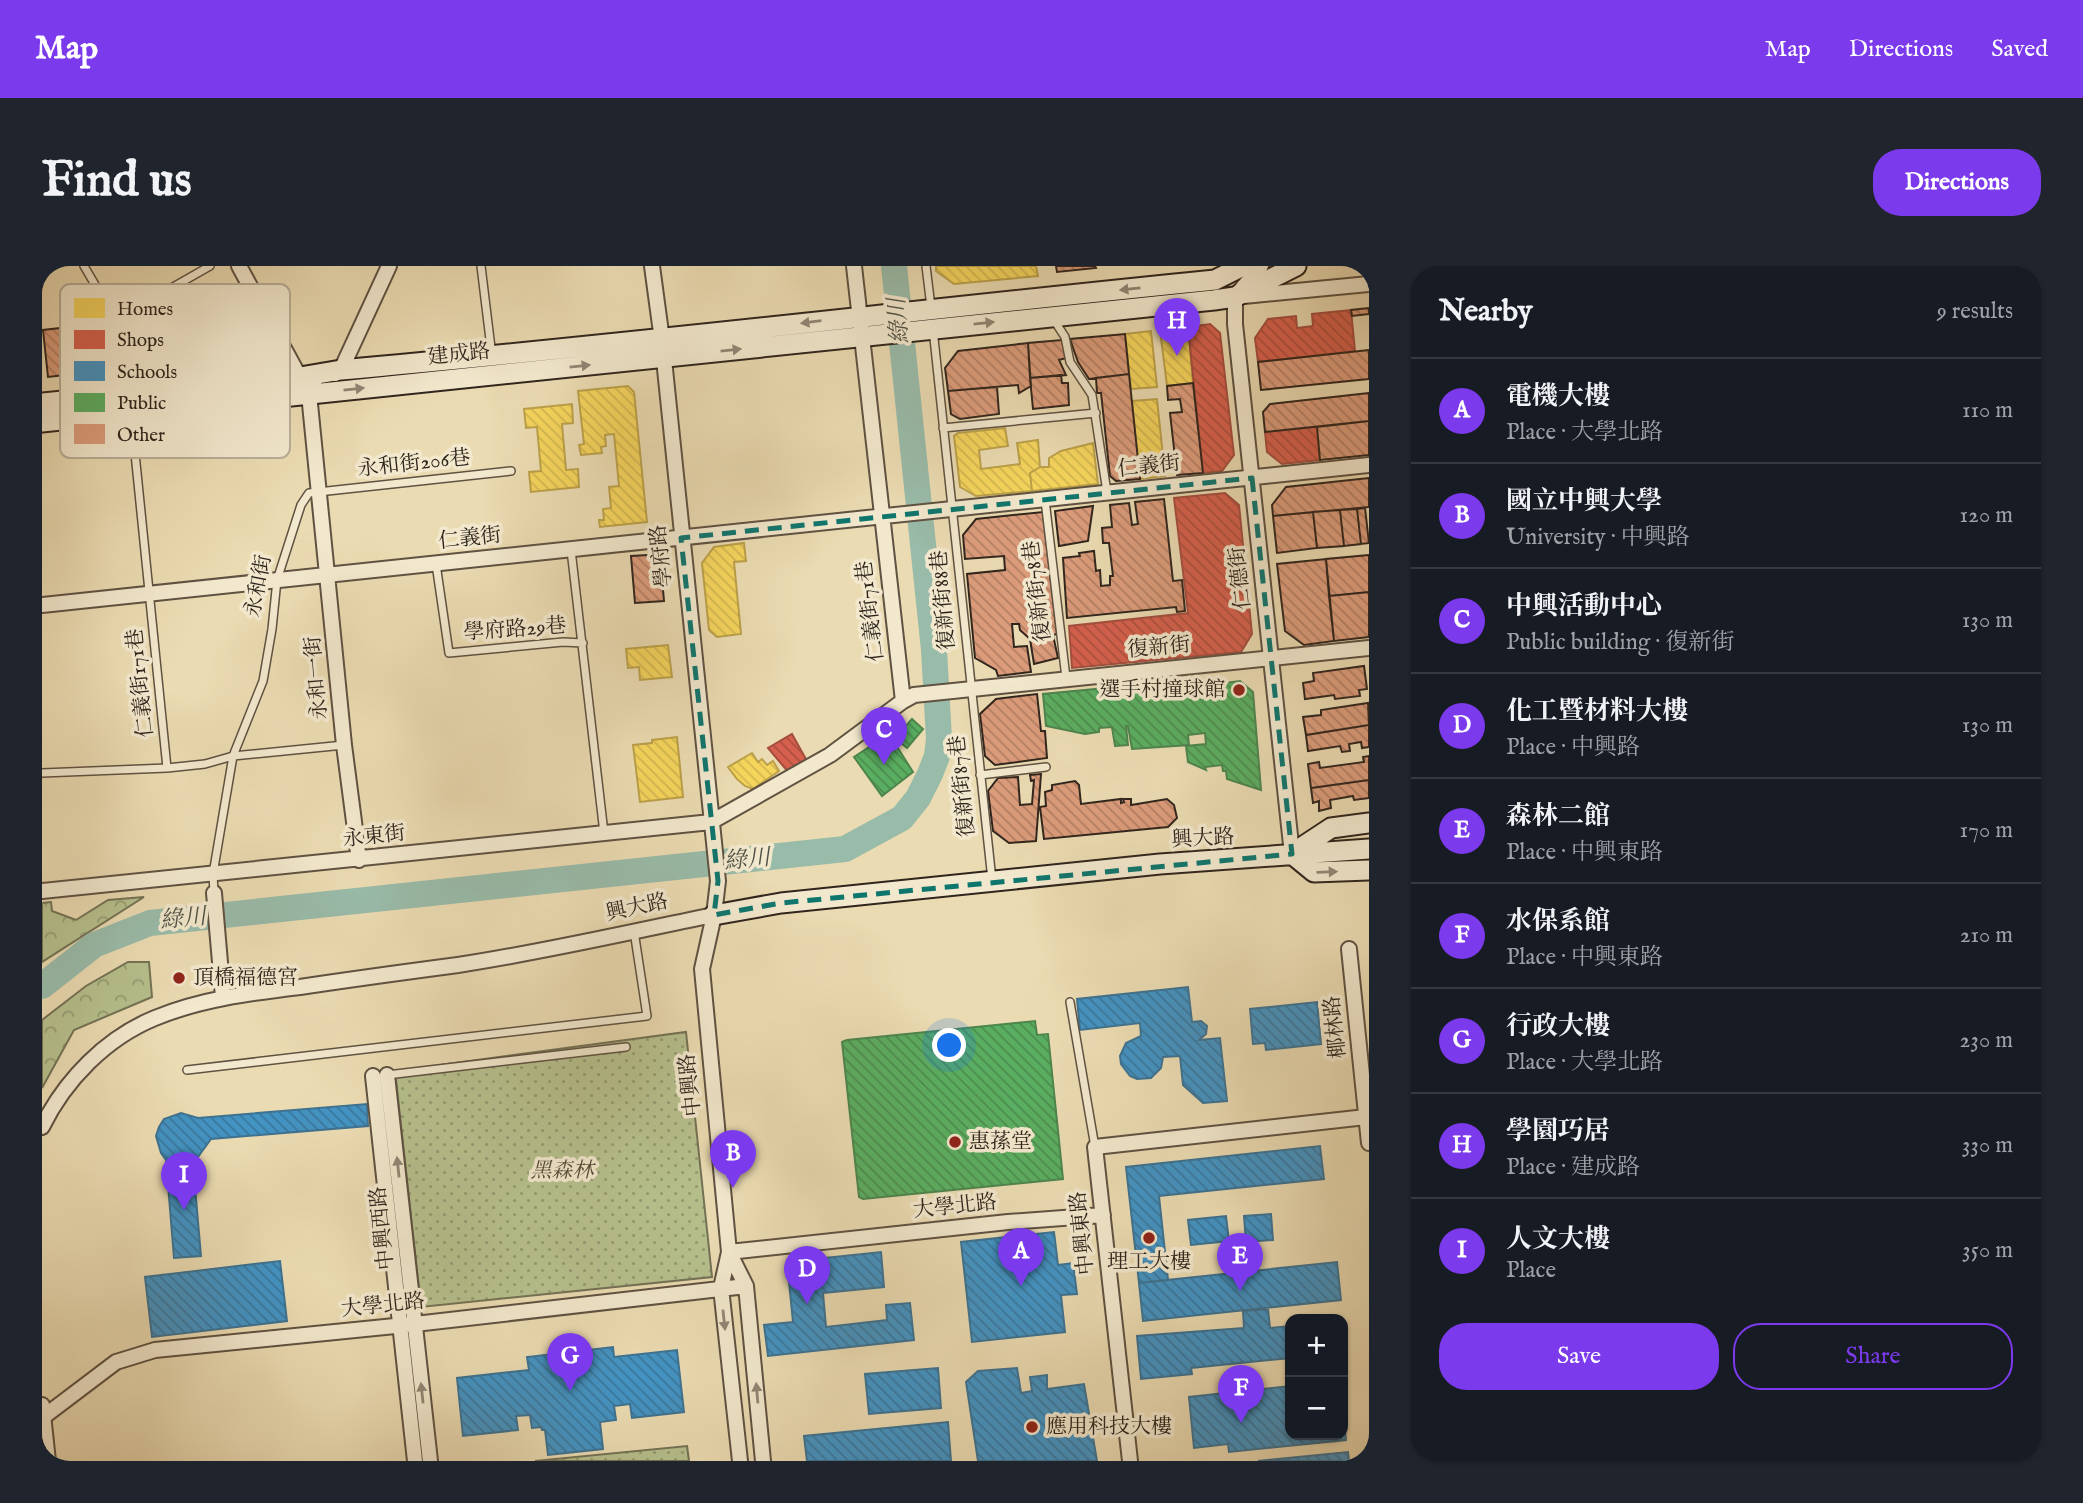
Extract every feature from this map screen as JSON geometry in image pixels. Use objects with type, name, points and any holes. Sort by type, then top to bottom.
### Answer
[{"type":"street","points":[[239,266],[249,284]]},
{"type":"street","points":[[341,370],[389,266]]},
{"type":"street","name":"學府路","points":[[652,266],[663,348],[718,881],[714,915]]},
{"type":"street","name":"仁義街71巷","points":[[854,266],[869,315],[872,336],[882,517],[903,701]]},
{"type":"street","points":[[922,309],[1215,280],[1243,266]]},
{"type":"street","points":[[1235,297],[1261,266]]},
{"type":"street","points":[[1235,297],[1296,266]]},
{"type":"street","points":[[925,330],[1369,284]]},
{"type":"street","name":"仁德街","points":[[1235,297],[1235,324],[1292,854]]},
{"type":"street","name":"建成路","points":[[290,386],[663,348],[922,309]]},
{"type":"street","name":"建成路","points":[[290,387],[304,385],[341,370],[492,356],[872,336],[925,330]]},
{"type":"street","points":[[290,359],[304,385],[320,492]]},
{"type":"street","name":"建成路","points":[[42,403],[60,402]]},
{"type":"street","name":"建成路","points":[[42,422],[60,420]]},
{"type":"street","name":"仁義街","points":[[42,605],[1369,465]]},
{"type":"street","name":"永和一街","points":[[320,492],[344,745],[359,860]]},
{"type":"street","name":"復新街","points":[[903,701],[920,694],[970,688],[1369,648]]},
{"type":"street","points":[[711,822],[830,755],[903,701]]},
{"type":"street","name":"永東街","points":[[42,891],[711,822]]},
{"type":"street","name":"興大路","points":[[1292,854],[1331,828],[1369,823]]},
{"type":"street","name":"興大路","points":[[42,1127],[66,1087],[81,1070],[115,1041],[154,1018],[223,997],[461,964],[781,903],[1160,864],[1369,849]]},
{"type":"street","points":[[1292,854],[1314,872],[1369,870]]},
{"type":"street","points":[[214,892],[223,997]]},
{"type":"street","name":"中興路","points":[[714,915],[702,969],[729,1252],[721,1288],[740,1461]]},
{"type":"street","name":"椰林路","points":[[1349,948],[1363,1027],[1369,1143]]},
{"type":"street","name":"中興西路","points":[[380,1076],[408,1325],[430,1461]]},
{"type":"street","points":[[1095,1147],[1366,1117]]},
{"type":"street","name":"中興東路","points":[[1095,1147],[1130,1461]]},
{"type":"street","name":"大學北路","points":[[729,1252],[1009,1222],[1102,1215]]},
{"type":"street","name":"中興路","points":[[729,1252],[747,1286],[763,1461]]},
{"type":"street","name":"大學北路","points":[[42,1413],[116,1362],[155,1350],[408,1325],[747,1286]]},
{"type":"street","name":"中興西路","points":[[408,1325],[415,1461]]},
{"type":"street","points":[[42,1413],[48,1461]]},
{"type":"lane","points":[[83,266],[94,284]]},
{"type":"lane","points":[[179,284],[211,266]]},
{"type":"lane","points":[[481,266],[492,356]]},
{"type":"lane","name":"復新街88巷","points":[[926,266],[922,309],[954,509],[970,688]]},
{"type":"lane","points":[[1051,316],[1065,337],[1070,362],[1092,395],[1107,493]]},
{"type":"lane","points":[[943,428],[1096,413]]},
{"type":"lane","name":"仁義街171巷","points":[[136,458],[167,768]]},
{"type":"lane","name":"永和街206巷","points":[[320,492],[511,471]]},
{"type":"lane","name":"永和街","points":[[214,892],[213,874],[233,756],[263,681],[277,580],[301,505],[309,493],[320,492]]},
{"type":"lane","name":"復新街78巷","points":[[1045,500],[1066,678]]},
{"type":"lane","points":[[571,550],[604,834]]},
{"type":"lane","name":"學府路29巷","points":[[436,564],[449,653],[563,642],[583,643]]},
{"type":"lane","name":"復新街87巷","points":[[970,688],[992,880]]},
{"type":"lane","points":[[42,773],[167,768],[205,764],[233,756],[344,745]]},
{"type":"lane","points":[[980,775],[1046,768]]},
{"type":"lane","points":[[187,1070],[647,1016],[634,930]]},
{"type":"lane","name":"中興東路","points":[[1070,1002],[1095,1147]]},
{"type":"lane","points":[[380,1076],[626,1047]]},
{"type":"highlighted area","points":[[1252,478],[1292,854],[781,903],[714,915],[718,881],[681,538]]},
{"type":"green space","points":[[144,897],[42,962],[42,903],[51,902],[52,911],[76,920],[108,900]]},
{"type":"green space","points":[[128,962],[149,962],[152,997],[74,1030],[42,1088],[42,1020],[86,986]]},
{"type":"green space","name":"黑森林","points":[[686,1032],[712,1277],[421,1307],[395,1071]]},
{"type":"green space","points":[[687,1446],[689,1461],[535,1461]]},
{"type":"building: Homes","points":[[936,266],[1036,266],[1038,276],[954,284],[936,271]]},
{"type":"building: Homes","points":[[1188,327],[1193,383],[1167,386],[1160,330]]},
{"type":"building: Homes","points":[[1151,331],[1157,387],[1131,389],[1125,334]]},
{"type":"building: Homes","points":[[628,386],[634,392],[647,522],[600,527],[599,520],[604,520],[603,509],[611,508],[609,487],[619,486],[614,434],[605,435],[606,446],[601,447],[602,453],[581,455],[579,445],[584,444],[578,391]]},
{"type":"building: Homes","points":[[1157,399],[1165,476],[1140,479],[1132,401]]},
{"type":"building: Homes","points":[[572,404],[573,423],[562,424],[566,470],[578,469],[579,487],[531,492],[529,472],[541,471],[537,427],[526,428],[524,409]]},
{"type":"building: Homes","points":[[1005,428],[1008,446],[979,450],[981,469],[1020,464],[1017,443],[1038,440],[1040,467],[1030,473],[1032,491],[976,496],[960,487],[954,436],[958,433]]},
{"type":"building: Homes","points":[[1093,443],[1098,484],[1032,491],[1030,473],[1040,467],[1049,467],[1049,458],[1061,451]]},
{"type":"building: Homes","points":[[744,543],[746,561],[734,562],[741,634],[717,637],[709,630],[702,563],[714,547]]},
{"type":"building: Homes","points":[[668,645],[672,677],[640,680],[639,667],[628,668],[626,649]]},
{"type":"building: Homes","points":[[677,737],[683,797],[640,802],[633,745]]},
{"type":"building: Homes","points":[[752,753],[758,762],[762,759],[767,765],[773,761],[779,771],[753,789],[737,779],[728,767]]},
{"type":"building: Shops","points":[[1351,310],[1355,351],[1258,362],[1255,338],[1268,319],[1296,316],[1297,328],[1313,326],[1312,314]]},
{"type":"building: Shops","points":[[1210,324],[1220,333],[1234,455],[1222,471],[1203,473],[1188,327]]},
{"type":"building: Shops","points":[[1317,427],[1320,460],[1282,464],[1267,452],[1265,432]]},
{"type":"building: Shops","points":[[1225,493],[1239,505],[1252,634],[1241,652],[1072,668],[1069,626],[1188,613],[1174,498]]},
{"type":"building: Shops","points":[[792,734],[807,761],[789,773],[768,748]]},
{"type":"building: Schools","points":[[1188,987],[1192,1022],[1201,1021],[1207,1026],[1206,1034],[1199,1040],[1220,1038],[1227,1101],[1203,1103],[1183,1085],[1180,1056],[1163,1057],[1161,1068],[1151,1078],[1137,1079],[1130,1076],[1121,1064],[1120,1056],[1126,1043],[1141,1036],[1140,1023],[1080,1030],[1077,999]]},
{"type":"building: Schools","points":[[1317,1002],[1321,1044],[1266,1050],[1265,1043],[1253,1044],[1250,1009]]},
{"type":"building: Schools","points":[[367,1104],[368,1126],[211,1139],[193,1164],[201,1256],[174,1258],[166,1160],[156,1136],[164,1119],[181,1113],[198,1118]]},
{"type":"building: Schools","name":"理工大樓","points":[[1320,1146],[1324,1179],[1159,1196],[1168,1280],[1139,1283],[1126,1167]]},
{"type":"building: Schools","name":"理工大樓","points":[[1271,1214],[1273,1240],[1246,1242],[1244,1216]]},
{"type":"building: Schools","points":[[1226,1216],[1229,1241],[1191,1245],[1188,1220]]},
{"type":"building: Schools","points":[[1054,1232],[1058,1265],[1073,1263],[1077,1294],[1061,1295],[1065,1332],[972,1342],[961,1242]]},
{"type":"building: Schools","points":[[881,1252],[884,1287],[823,1293],[826,1327],[887,1320],[886,1305],[910,1303],[914,1340],[768,1356],[764,1325],[793,1322],[787,1262]]},
{"type":"building: Schools","points":[[280,1261],[287,1321],[152,1337],[145,1277]]},
{"type":"building: Schools","points":[[1337,1262],[1341,1300],[1143,1321],[1139,1283]]},
{"type":"building: Schools","points":[[1268,1309],[1270,1328],[1285,1326],[1285,1359],[1191,1368],[1192,1374],[1141,1379],[1137,1336],[1244,1328],[1243,1311]]},
{"type":"building: Schools","points":[[613,1347],[614,1357],[677,1350],[684,1412],[632,1418],[630,1404],[614,1406],[616,1420],[600,1422],[603,1449],[548,1455],[545,1430],[541,1427],[532,1428],[530,1415],[516,1416],[518,1430],[463,1436],[457,1378],[529,1370],[527,1357]]},
{"type":"building: Schools","points":[[938,1368],[941,1408],[869,1414],[865,1374]]},
{"type":"building: Schools","name":"應用科技大樓","points":[[1017,1368],[1021,1393],[1032,1391],[1030,1377],[1047,1375],[1047,1389],[1084,1384],[1097,1461],[978,1461],[966,1382],[978,1371]]},
{"type":"building: Schools","points":[[1285,1387],[1285,1440],[1346,1440],[1229,1452],[1228,1444],[1194,1448],[1189,1397]]},
{"type":"building: Schools","points":[[948,1422],[951,1461],[807,1461],[804,1436]]},
{"type":"building: Schools","points":[[1348,1452],[1349,1461],[1258,1461]]},
{"type":"building: Public","points":[[1200,679],[1201,686],[1240,681],[1253,692],[1261,790],[1227,779],[1222,765],[1205,767],[1206,770],[1188,762],[1186,746],[1206,744],[1205,733],[1188,735],[1189,745],[1132,749],[1128,726],[1128,745],[1115,746],[1112,727],[1099,728],[1099,732],[1085,734],[1046,726],[1043,694]]},
{"type":"building: Public","points":[[912,719],[923,729],[907,748],[895,738]]},
{"type":"building: Public","points":[[889,734],[913,772],[882,796],[854,757]]},
{"type":"building: Public","name":"惠蓀堂","points":[[1035,1021],[1037,1035],[1048,1034],[1063,1179],[863,1199],[859,1197],[842,1042]]},
{"type":"building: Other","points":[[1056,266],[1095,266],[1096,268],[1057,272]]},
{"type":"building: Other","points":[[1369,308],[1369,314],[1352,316],[1351,310]]},
{"type":"building: Other","points":[[60,328],[60,376],[48,377],[43,330]]},
{"type":"building: Other","points":[[1125,334],[1129,374],[1089,379],[1078,362],[1070,339]]},
{"type":"building: Other","points":[[1062,340],[1066,358],[1059,360],[1066,375],[1030,378],[1028,343]]},
{"type":"building: Other","points":[[1028,343],[1031,386],[1019,393],[1018,385],[948,391],[945,368],[958,351]]},
{"type":"building: Other","points":[[1369,350],[1369,379],[1261,390],[1258,362]]},
{"type":"building: Other","points":[[1129,374],[1140,479],[1116,481],[1110,476],[1101,393],[1097,393],[1096,378]]},
{"type":"building: Other","points":[[1061,375],[1062,383],[1068,383],[1069,405],[1033,409],[1030,378]]},
{"type":"building: Other","points":[[1193,383],[1203,473],[1177,475],[1170,413],[1182,412],[1180,399],[1168,400],[1167,386]]},
{"type":"building: Other","points":[[997,387],[999,414],[960,419],[951,414],[948,391]]},
{"type":"building: Other","points":[[1369,393],[1369,421],[1265,432],[1263,412],[1270,404]]},
{"type":"building: Other","points":[[1369,421],[1369,455],[1320,460],[1317,427]]},
{"type":"building: Other","points":[[1369,478],[1369,507],[1273,516],[1272,505],[1286,487]]},
{"type":"building: Other","points":[[1164,499],[1173,581],[1182,580],[1185,611],[1177,612],[1176,607],[1067,618],[1063,558],[1094,551],[1096,571],[1100,570],[1101,586],[1110,585],[1110,576],[1113,576],[1109,543],[1103,543],[1102,528],[1112,527],[1110,505],[1129,503],[1132,525],[1138,524],[1135,502]]},
{"type":"building: Other","points":[[1093,506],[1088,541],[1059,546],[1055,511]]},
{"type":"building: Other","points":[[1365,508],[1369,543],[1361,544],[1357,509]]},
{"type":"building: Other","points":[[1357,509],[1361,544],[1344,546],[1340,510]]},
{"type":"building: Other","points":[[1340,510],[1344,546],[1317,548],[1313,512]]},
{"type":"building: Other","points":[[1043,512],[1057,634],[1053,635],[1058,658],[1034,664],[1030,639],[1020,630],[1019,624],[1012,624],[1014,647],[1027,646],[1031,672],[998,676],[996,670],[975,658],[967,574],[1005,570],[1004,556],[965,559],[963,535],[976,519]]},
{"type":"building: Other","points":[[1313,512],[1317,548],[1277,553],[1273,516]]},
{"type":"building: Other","points":[[648,555],[661,568],[664,601],[635,603],[631,556]]},
{"type":"building: Other","points":[[1369,555],[1369,592],[1329,596],[1326,559]]},
{"type":"building: Other","points":[[1326,559],[1334,641],[1304,645],[1285,631],[1277,564]]},
{"type":"building: Other","points":[[1369,592],[1369,637],[1334,641],[1329,596]]},
{"type":"building: Other","points":[[1364,666],[1367,689],[1359,690],[1360,696],[1335,699],[1334,695],[1305,699],[1303,683],[1314,681],[1313,673]]},
{"type":"building: Other","points":[[1037,694],[1041,731],[1045,731],[1047,758],[995,765],[985,756],[980,714],[996,699]]},
{"type":"building: Other","points":[[1368,703],[1369,725],[1306,735],[1303,717],[1321,715],[1321,710]]},
{"type":"building: Other","points":[[1369,725],[1369,747],[1362,748],[1361,742],[1349,744],[1350,751],[1342,752],[1340,746],[1308,751],[1306,735]]},
{"type":"building: Other","points":[[1369,756],[1369,780],[1311,788],[1308,764],[1319,762],[1320,768],[1364,762],[1363,757]]},
{"type":"building: Other","points":[[1041,774],[1036,841],[1009,843],[993,831],[988,791],[998,778],[1018,777],[1020,805],[1032,804],[1034,780],[1031,781],[1030,775]]},
{"type":"building: Other","points":[[1369,780],[1369,798],[1354,800],[1353,796],[1330,800],[1331,808],[1319,811],[1319,801],[1313,803],[1311,788]]},
{"type":"building: Other","points":[[1075,781],[1079,785],[1081,804],[1121,799],[1121,803],[1124,802],[1123,799],[1131,799],[1131,805],[1167,799],[1174,805],[1177,818],[1168,827],[1044,839],[1040,807],[1046,806],[1045,792],[1052,790],[1052,785]]},
{"type":"waterway","name":"綠川","points":[[42,986],[94,945],[150,923],[845,849],[902,818],[918,798],[930,774],[937,756],[939,739],[934,650],[894,266]]},
{"type":"place","name":"學園巧居","points":[[1177,356]]},
{"type":"place","name":"選手村撞球館","points":[[1239,690]]},
{"type":"place","name":"中興活動中心","points":[[884,765]]},
{"type":"place","name":"頂橋福德宮","points":[[179,978]]},
{"type":"place","name":"惠蓀堂","points":[[955,1142]]},
{"type":"place","name":"國立中興大學","points":[[733,1188]]},
{"type":"place","name":"人文大樓","points":[[184,1210]]},
{"type":"place","name":"理工大樓","points":[[1149,1238]]},
{"type":"place","name":"電機大樓","points":[[1021,1286]]},
{"type":"place","name":"森林二館","points":[[1240,1291]]},
{"type":"place","name":"化工暨材料大樓","points":[[807,1304]]},
{"type":"place","name":"行政大樓","points":[[570,1391]]},
{"type":"place","name":"水保系館","points":[[1241,1423]]},
{"type":"place","name":"應用科技大樓","points":[[1032,1427]]}]
